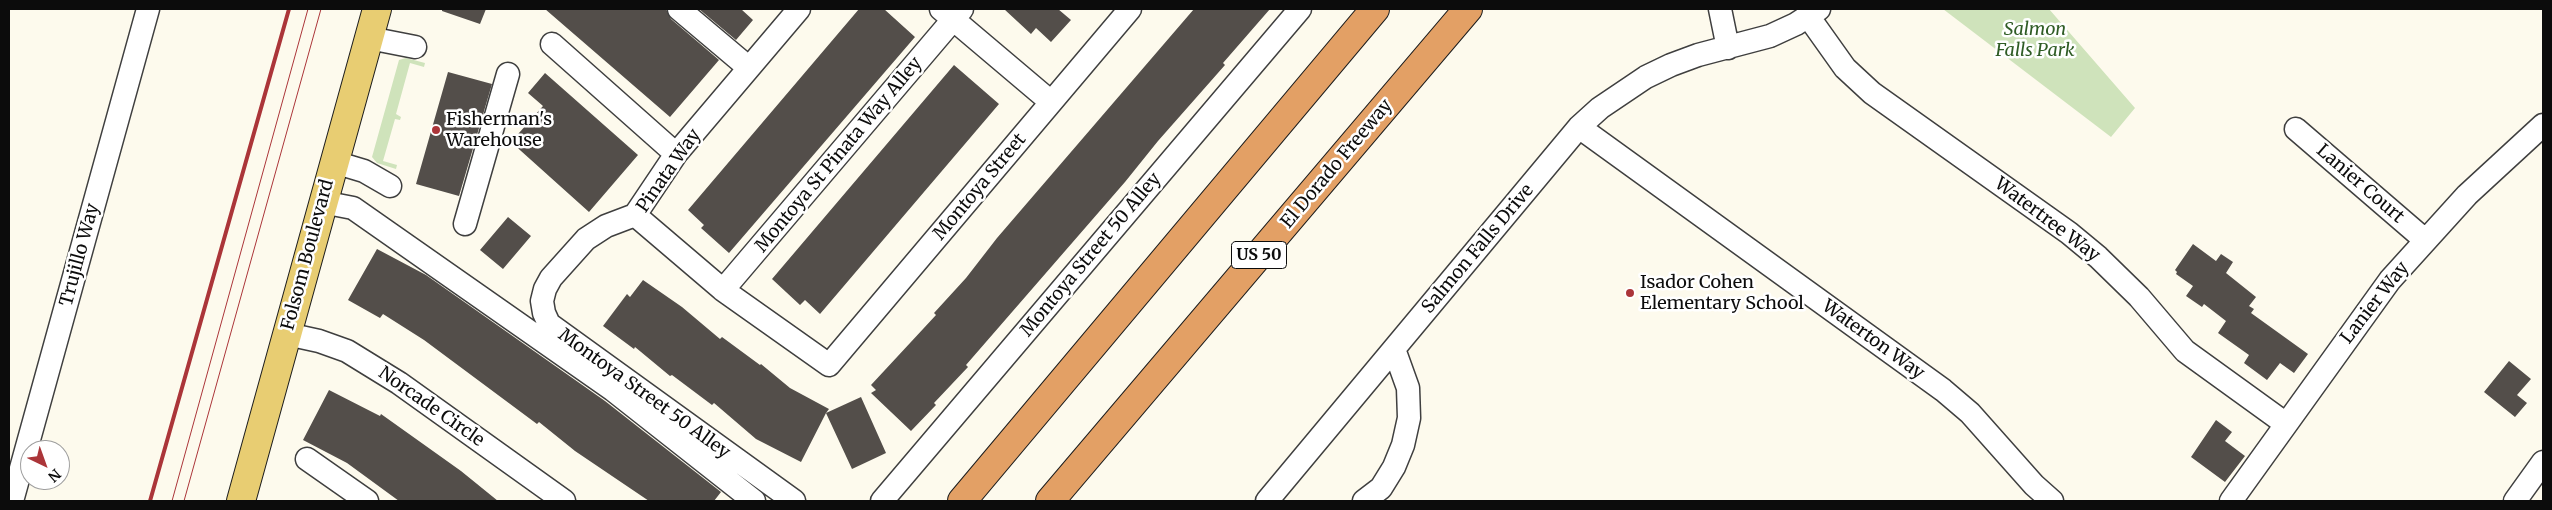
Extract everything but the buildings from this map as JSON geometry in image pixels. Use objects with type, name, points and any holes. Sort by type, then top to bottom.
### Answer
[{"type":"highway","points":[[962,501],[1375,9]]},
{"type":"highway","name":"El Dorado Freeway","points":[[1050,501],[1468,9]]},
{"type":"main road","name":"Folsom Boulevard","points":[[241,501],[322,202],[377,9]]},
{"type":"street","name":"Trujillo Way","points":[[12,501],[148,9]]},
{"type":"street","points":[[679,9],[749,68]]},
{"type":"street","name":"Pinata Way","points":[[799,9],[676,154],[635,216],[723,290],[829,364]]},
{"type":"street","name":"Montoya Street","points":[[829,364],[1130,9]]},
{"type":"street","name":"Montoya Street 50 Alley","points":[[882,501],[1300,9]]},
{"type":"street","points":[[1720,9],[1728,48]]},
{"type":"street","points":[[952,12],[1051,102]]},
{"type":"street","name":"Montoya St Pinata Way Alley","points":[[723,290],[952,12]]},
{"type":"street","name":"Salmon Falls Drive","points":[[1267,501],[1579,128],[1600,108],[1646,77],[1698,55],[1770,36],[1814,13]]},
{"type":"street","name":"Watertree Way","points":[[1814,13],[1845,68],[1872,93],[2069,233],[2098,257],[2139,297],[2185,351],[2286,424]]},
{"type":"street","points":[[369,38],[415,47]]},
{"type":"street","points":[[552,44],[676,154]]},
{"type":"street","points":[[466,224],[508,74]]},
{"type":"street","name":"Lanier Way","points":[[2230,501],[2390,280],[2424,240],[2467,195],[2543,125]]},
{"type":"street","name":"Waterton Way","points":[[1579,128],[1942,390],[1976,419],[2034,485],[2052,501]]},
{"type":"street","name":"Lanier Court","points":[[2296,129],[2424,240]]},
{"type":"street","points":[[334,162],[364,171],[390,186]]},
{"type":"street","points":[[322,202],[353,208],[613,390],[754,501]]},
{"type":"street","name":"Montoya Street 50 Alley","points":[[635,216],[596,231],[577,248],[551,278],[545,288],[542,301],[544,313],[549,324],[794,501]]},
{"type":"street","name":"Norcade Circle","points":[[287,334],[347,351],[399,383],[562,501]]},
{"type":"street","points":[[1364,501],[1381,488],[1394,467],[1403,445],[1409,418],[1408,388],[1394,349]]},
{"type":"street","points":[[307,459],[367,501]]},
{"type":"street","points":[[2515,501],[2543,462]]},
{"type":"green space","name":"Salmon Falls Park","points":[[1943,9],[2049,9],[2135,108],[2111,137]]},
{"type":"green space","points":[[406,58],[425,63],[424,67],[410,63],[396,114],[401,117],[400,120],[395,119],[383,161],[397,165],[396,169],[377,163],[372,157],[399,60]]},
{"type":"tram line","points":[[172,501],[308,9]]},
{"type":"tram line","points":[[184,501],[321,9]]},
{"type":"railway","points":[[150,501],[289,9]]},
{"type":"place","name":"Fisherman's Warehouse","points":[[436,130]]},
{"type":"place","name":"Isador Cohen Elementary School","points":[[1630,293]]}]
